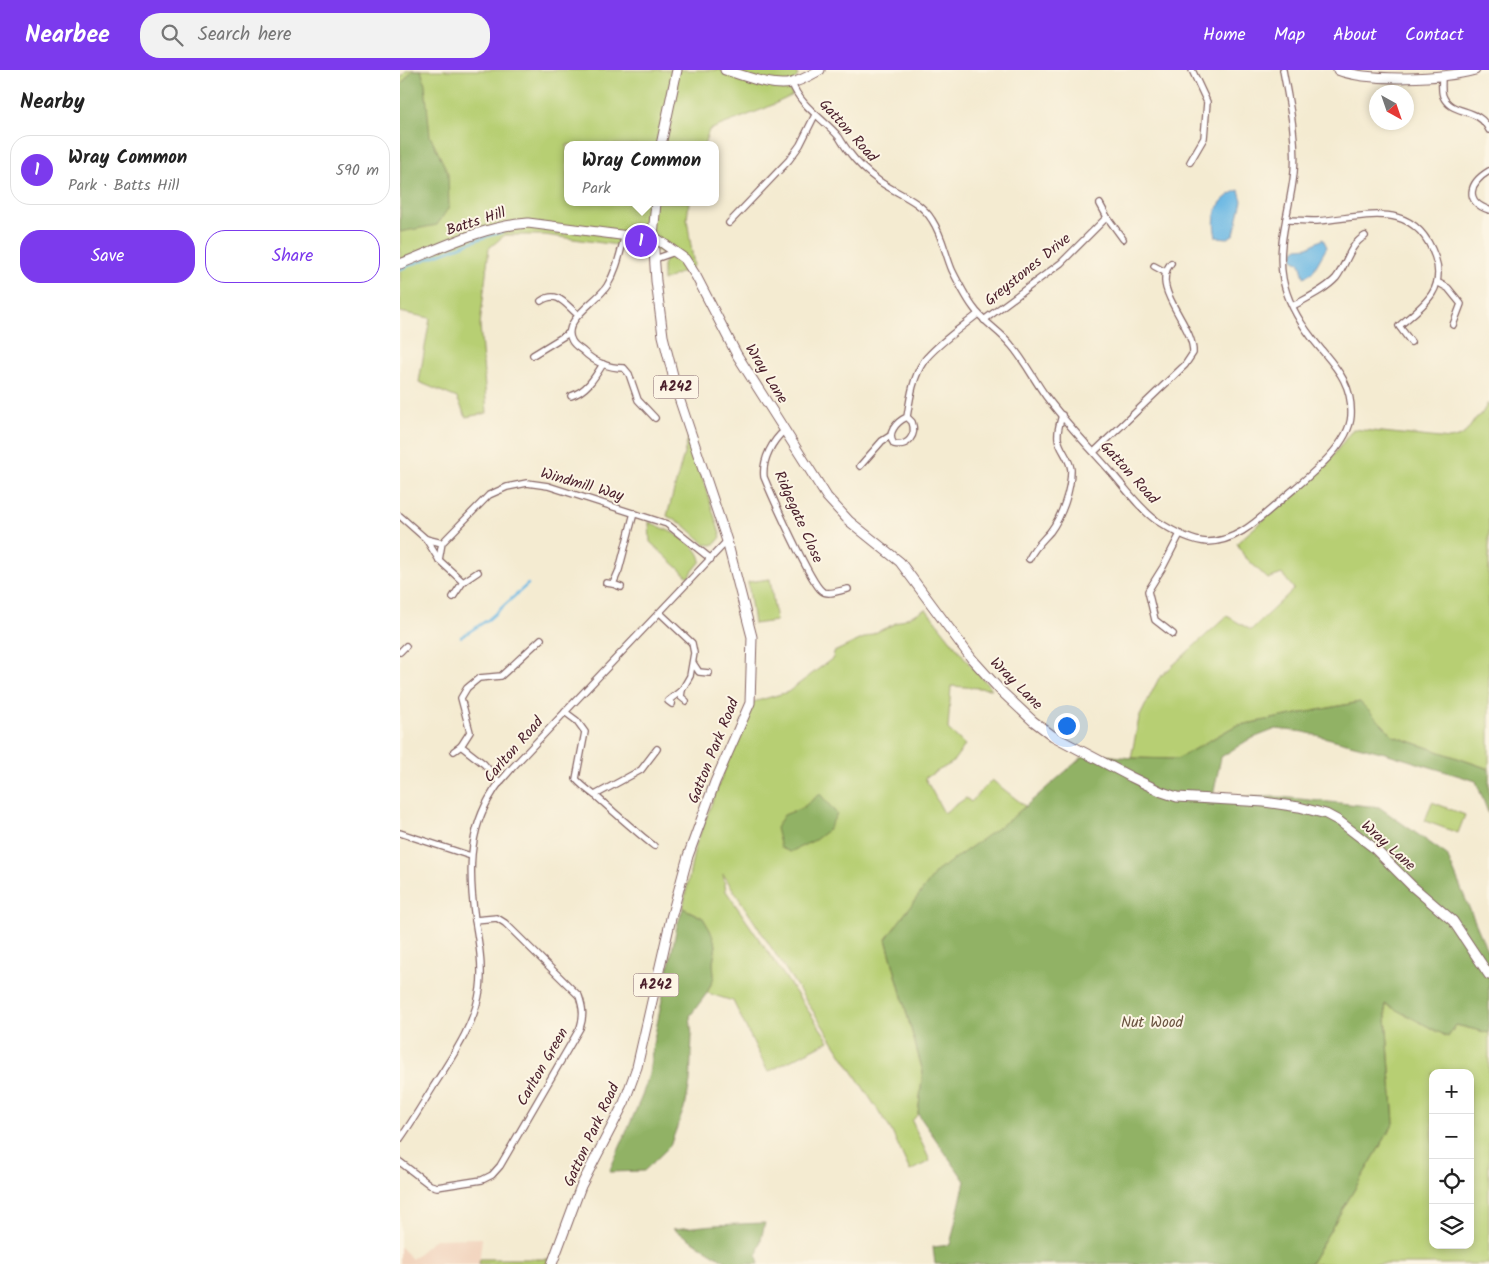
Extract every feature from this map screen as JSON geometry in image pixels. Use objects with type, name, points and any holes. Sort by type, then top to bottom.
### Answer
[{"type":"street","points":[[662,141],[677,70]]},
{"type":"street","points":[[725,70],[779,84],[792,83],[820,70]]},
{"type":"street","points":[[1190,162],[1204,138],[1207,102],[1192,70]]},
{"type":"street","name":"Gatton Road","points":[[792,83],[794,90],[815,115],[839,137],[851,155],[867,172],[890,188],[916,202],[927,213],[936,228],[955,275],[978,314],[1011,345],[1062,416],[1146,511],[1157,521],[1180,534],[1207,542],[1222,540],[1239,534],[1263,516],[1324,461],[1344,437],[1350,418],[1345,381],[1333,362],[1309,335],[1292,306],[1283,280],[1282,235],[1294,168],[1295,143],[1283,70]]},
{"type":"street","points":[[1338,70],[1370,76],[1442,76],[1475,70]]},
{"type":"street","points":[[1442,76],[1442,93],[1450,105],[1479,116],[1489,130]]},
{"type":"street","points":[[729,223],[789,160],[800,145],[815,115]]},
{"type":"street","points":[[1489,172],[1474,185],[1472,195],[1477,205],[1489,210]]},
{"type":"street","points":[[1100,204],[1123,239]]},
{"type":"street","name":"A242","points":[[653,236],[656,206]]},
{"type":"street","points":[[1286,220],[1316,221],[1383,214],[1406,220],[1415,226],[1432,248],[1436,261],[1437,282],[1434,291],[1426,303],[1399,326],[1411,342]]},
{"type":"street","name":"Greystones Drive","points":[[984,320],[1060,263],[1107,217]]},
{"type":"street","name":"Batts Hill","points":[[400,264],[493,228],[510,224],[528,223],[636,237],[653,236]]},
{"type":"street","points":[[625,235],[614,274],[606,288],[572,322],[569,334],[572,342],[587,355],[610,368],[624,368],[629,374],[638,400],[654,418]]},
{"type":"street","name":"Wray Lane","points":[[653,236],[679,253],[696,276],[737,355],[827,497],[849,521],[900,562],[972,659],[1000,690],[1053,736],[1162,792],[1177,797],[1299,806],[1326,814],[1339,821],[1374,848],[1412,886],[1453,921],[1489,976]]},
{"type":"street","name":"Gatton Park Road","points":[[552,1264],[581,1186],[624,1103],[637,1067],[671,918],[688,856],[715,782],[750,703],[752,637],[728,541],[678,395],[663,336],[653,236]]},
{"type":"street","points":[[1292,306],[1328,285],[1341,270],[1354,244],[1365,236]]},
{"type":"street","points":[[655,259],[672,253],[679,253]]},
{"type":"street","points":[[1094,452],[1185,366],[1193,353],[1191,340],[1165,286],[1165,272],[1171,262]]},
{"type":"street","points":[[1154,266],[1165,272]]},
{"type":"street","points":[[1437,282],[1448,288],[1461,304],[1453,325]]},
{"type":"street","points":[[541,301],[549,296],[556,296],[578,315]]},
{"type":"street","points":[[860,466],[882,441],[890,436],[900,421],[906,417],[911,392],[924,361],[978,314]]},
{"type":"street","points":[[533,355],[569,334]]},
{"type":"street","points":[[572,396],[582,391],[591,383],[603,364]]},
{"type":"street","points":[[1029,559],[1034,549],[1051,531],[1066,501],[1071,471],[1070,464],[1058,440],[1062,416]]},
{"type":"street","points":[[890,436],[894,444],[902,445],[909,441],[914,432],[914,426],[910,419],[906,417]]},
{"type":"street","name":"Ridgegate Close","points":[[785,430],[771,446],[764,467],[764,477],[803,561],[818,587],[822,592],[828,593],[848,589]]},
{"type":"street","name":"Windmill Way","points":[[442,543],[488,496],[507,487],[527,482],[548,486],[667,524],[711,559]]},
{"type":"street","points":[[614,584],[634,513]]},
{"type":"street","points":[[400,516],[426,539],[439,560],[463,582]]},
{"type":"street","points":[[1173,634],[1155,620],[1148,591],[1180,534]]},
{"type":"street","points":[[426,539],[442,543],[439,560]]},
{"type":"street","name":"Carlton Road","points":[[400,1139],[460,1043],[472,1017],[480,990],[480,948],[475,920],[471,856],[472,845],[482,814],[493,791],[565,712],[728,541]]},
{"type":"street","points":[[453,597],[463,582],[478,572]]},
{"type":"street","points":[[606,583],[621,587]]},
{"type":"street","points":[[660,613],[692,643],[694,653],[693,664],[681,697],[686,701]]},
{"type":"street","points":[[454,751],[461,746],[470,732],[461,698],[467,688],[479,678],[501,676],[541,639]]},
{"type":"street","points":[[400,652],[406,646]]},
{"type":"street","points":[[693,664],[699,672],[708,673]]},
{"type":"street","points":[[672,704],[668,701],[682,690]]},
{"type":"street","points":[[565,712],[585,732],[576,779],[629,827],[654,846]]},
{"type":"street","points":[[461,746],[484,764],[500,783]]},
{"type":"street","points":[[595,795],[641,770],[657,749]]},
{"type":"street","points":[[400,833],[471,856]]},
{"type":"street","name":"Carlton Green","points":[[400,1162],[430,1186],[437,1187],[482,1180],[492,1175],[500,1166],[575,1037],[583,1019],[583,1008],[579,996],[505,923],[497,918],[475,920]]},
{"type":"shaded area","points":[[482,1238],[479,1264],[400,1264],[400,1247],[412,1259],[435,1239]]},
{"type":"green space","points":[[407,70],[795,70],[798,76],[786,88],[793,95],[766,108],[709,130],[705,141],[564,141],[564,206],[689,206],[687,219],[694,266],[663,281],[663,265],[665,261],[660,251],[545,235],[505,235],[489,248],[480,325],[487,413],[466,417],[457,398],[419,382],[430,318],[400,312],[400,79]]},
{"type":"green space","points":[[413,70],[421,70],[425,84],[430,136],[448,173],[449,207],[437,225],[400,232],[400,86]]},
{"type":"green space","points":[[1488,403],[1489,769],[1394,736],[1360,702],[1235,726],[1177,759],[1131,758],[1139,718],[1159,678],[1227,616],[1251,630],[1294,589],[1282,574],[1268,579],[1244,556],[1237,543],[1326,465],[1353,429],[1450,439],[1461,436],[1467,431],[1476,418],[1481,415]]},
{"type":"green space","points":[[689,435],[721,537],[712,545],[705,544],[683,524],[667,516]]},
{"type":"green space","points":[[649,522],[664,528],[688,542],[699,554],[701,561],[688,577],[650,542]]},
{"type":"green space","points":[[770,579],[776,621],[754,624],[748,582]]},
{"type":"green space","points":[[926,609],[971,666],[992,689],[951,686],[948,729],[965,745],[952,763],[925,778],[944,813],[966,798],[971,802],[992,780],[1025,806],[886,939],[923,1072],[918,1114],[912,1121],[930,1161],[910,1171],[891,1130],[723,874],[726,891],[829,1041],[768,1072],[733,1001],[707,993],[714,977],[713,962],[716,945],[703,918],[683,908],[695,847],[750,703],[788,692],[833,658],[834,652]]},
{"type":"green space","name":"Nut Wood","points":[[1360,702],[1394,736],[1489,769],[1489,815],[1476,781],[1385,753],[1304,732],[1276,729],[1248,740],[1221,757],[1213,796],[1280,797],[1379,807],[1447,855],[1489,955],[1489,1033],[1456,1025],[1448,1037],[1385,1004],[1394,1123],[1310,1264],[935,1264],[933,1247],[950,1245],[965,1181],[918,1114],[923,1072],[886,939],[936,872],[1013,817],[1081,758],[1094,754],[1131,758],[1177,759],[1235,726]]},
{"type":"green space","points":[[820,794],[837,814],[828,830],[815,840],[790,852],[781,848],[776,828],[784,815],[802,808]]},
{"type":"green space","points":[[1432,802],[1465,815],[1458,833],[1425,821]]},
{"type":"green space","points":[[683,908],[703,918],[716,945],[713,962],[714,977],[707,993],[690,1016],[692,1036],[690,1082],[686,1103],[670,1146],[644,1171],[609,1172],[642,1096],[649,1074],[653,1044],[677,926]]},
{"type":"green space","points":[[1385,1003],[1448,1037],[1456,1025],[1489,1033],[1489,1264],[1310,1264],[1394,1123]]},
{"type":"green space","points":[[765,1223],[757,1255],[759,1264],[730,1264],[673,1229],[714,1225]]},
{"type":"green space","points":[[480,1259],[554,1259],[551,1264],[479,1264]]},
{"type":"water","points":[[1239,190],[1242,201],[1234,234],[1228,238],[1216,237],[1214,221],[1217,208],[1225,198]]},
{"type":"water","points":[[1323,239],[1327,247],[1312,273],[1304,277],[1300,263],[1293,259],[1294,251],[1298,248],[1308,247]]},
{"type":"waterway","points":[[400,269],[502,232]]},
{"type":"waterway","points":[[461,637],[489,619],[528,584]]},
{"type":"place","name":"Wray Common","points":[[641,241]]}]
